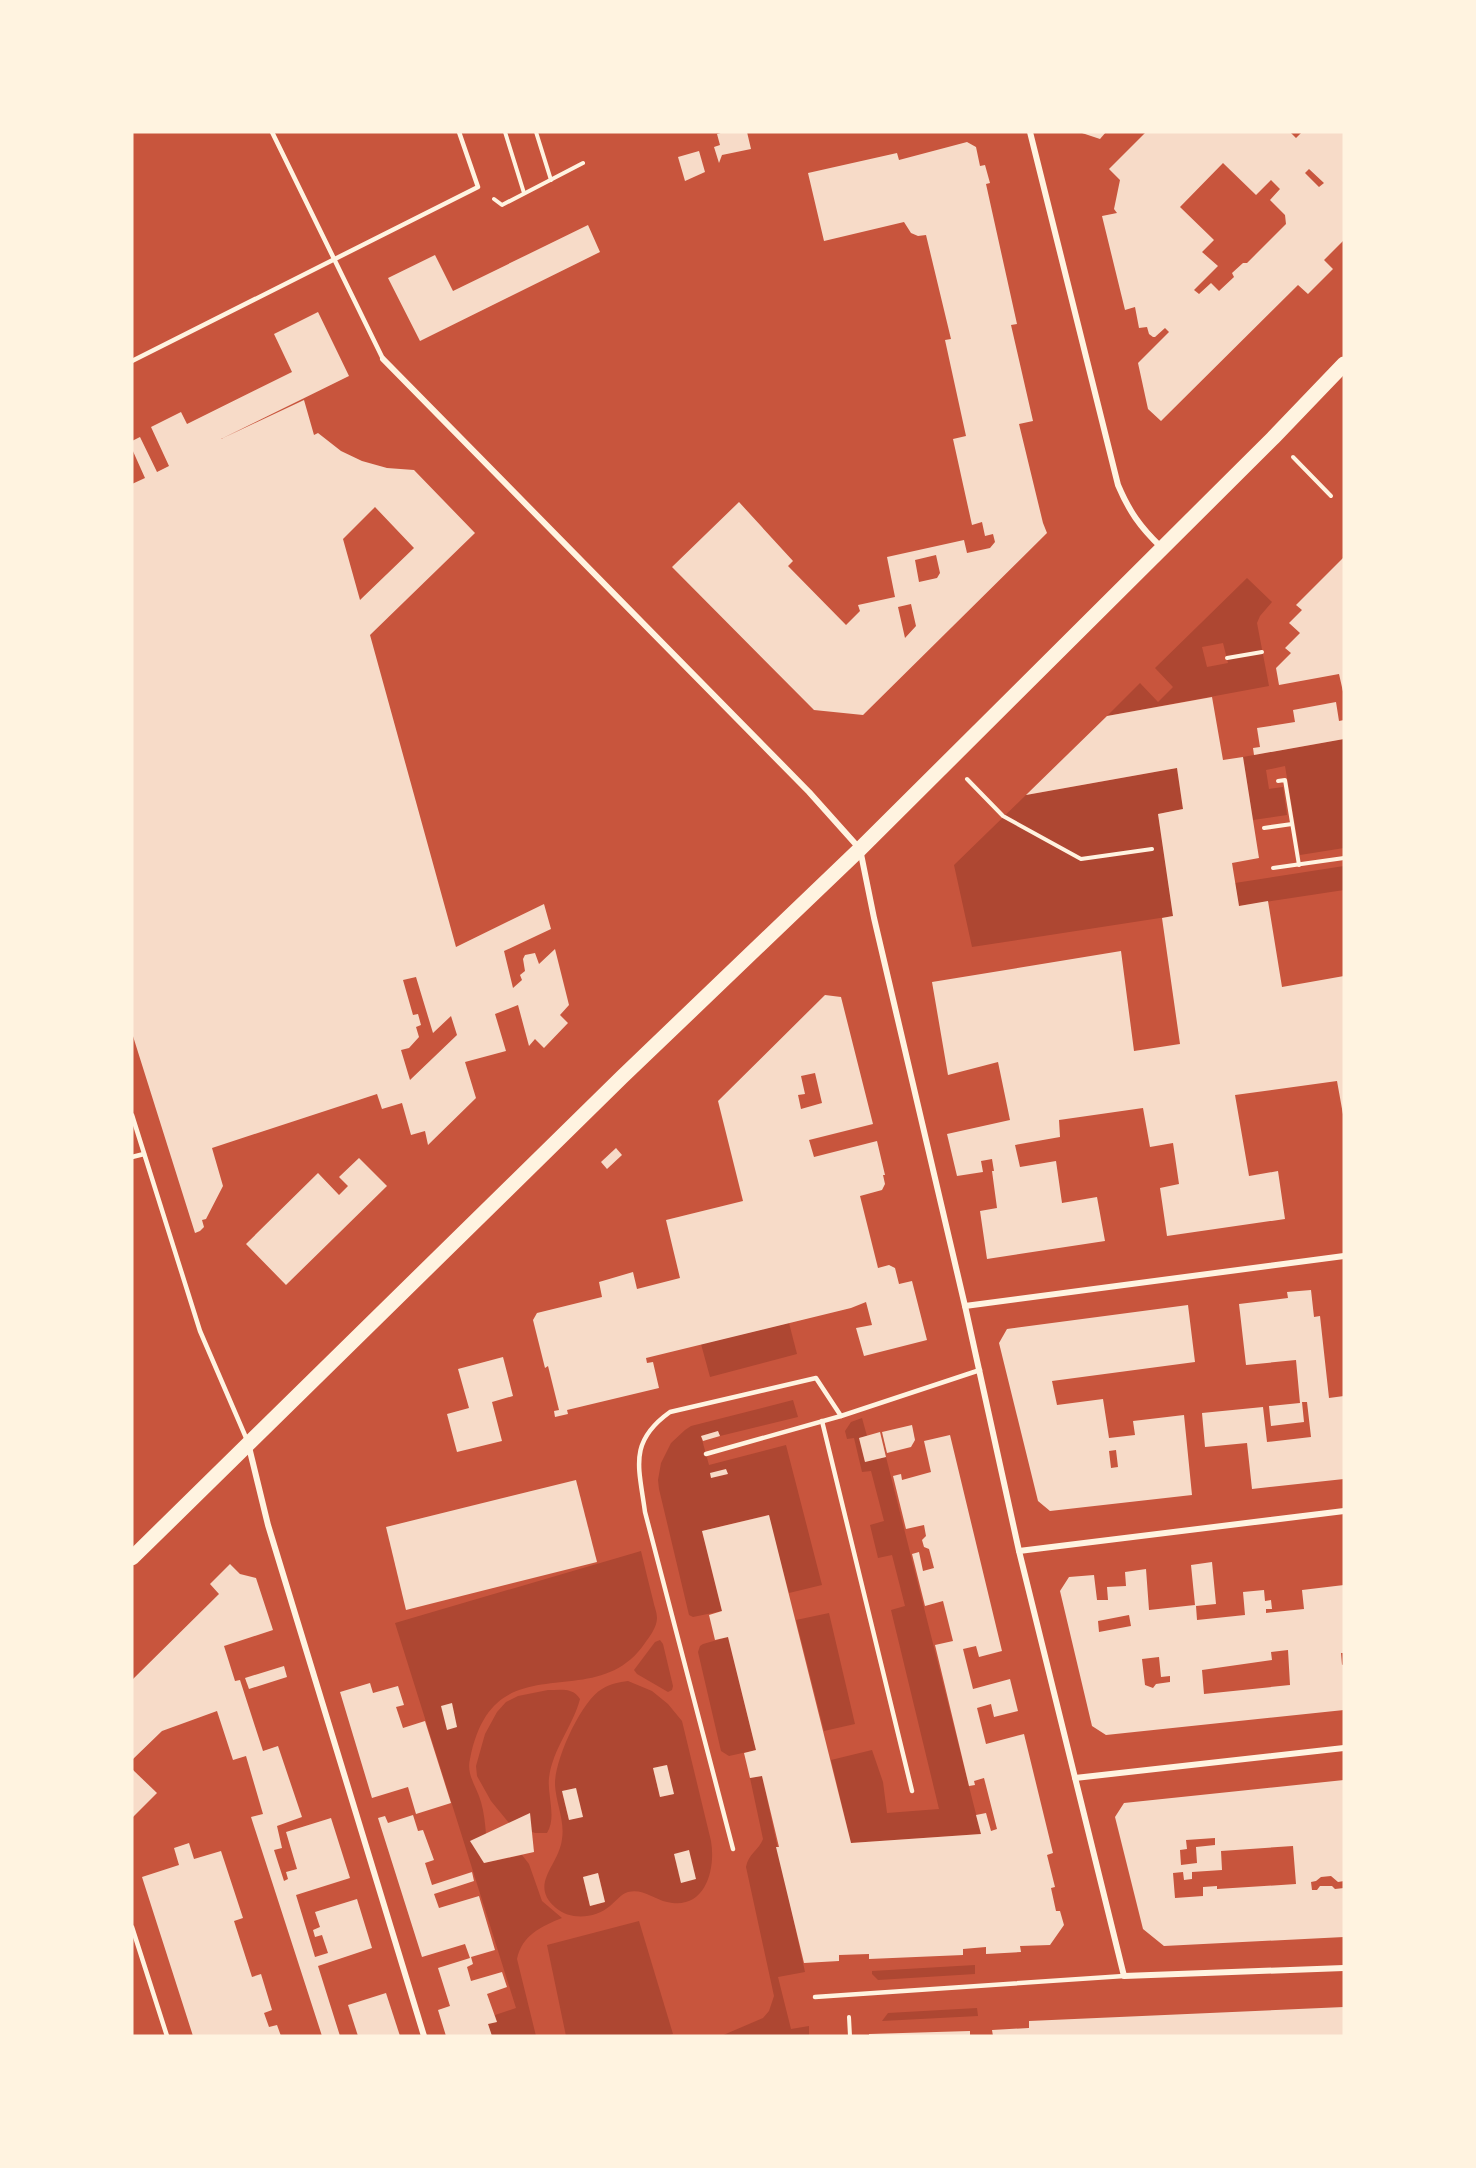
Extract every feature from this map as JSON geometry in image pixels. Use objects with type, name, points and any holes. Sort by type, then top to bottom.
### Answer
[{"type":"main road","points":[[132,1558],[622,1077],[860,849],[1273,438],[1344,364]]},
{"type":"street","points":[[1030,132],[1118,485],[1127,507],[1140,527],[1162,549]]},
{"type":"street","points":[[383,359],[810,792],[860,849],[874,918],[980,1370],[1019,1551],[1124,1976],[1344,1968]]},
{"type":"street","points":[[965,1306],[1344,1256]]},
{"type":"street","points":[[248,1443],[268,1525],[424,2036]]},
{"type":"street","points":[[1019,1551],[1344,1510]]},
{"type":"street","points":[[1075,1778],[1344,1748]]},
{"type":"lane","points":[[272,132],[383,359]]},
{"type":"lane","points":[[132,362],[333,258],[478,187],[459,132]]},
{"type":"lane","points":[[132,1115],[200,1331],[248,1443]]},
{"type":"lane","points":[[132,1157],[144,1154]]},
{"type":"lane","points":[[706,1454],[841,1416],[980,1370]]},
{"type":"lane","points":[[733,1849],[645,1512],[638,1459],[643,1439],[654,1423],[670,1412],[816,1378],[841,1416]]},
{"type":"lane","points":[[822,1421],[912,1791]]},
{"type":"lane","points":[[132,1927],[167,2036]]},
{"type":"lane","points":[[815,1997],[1124,1976]]},
{"type":"path","points":[[505,132],[524,194]]},
{"type":"path","points":[[536,132],[551,180]]},
{"type":"path","points":[[478,187],[502,205],[583,163]]},
{"type":"path","points":[[1273,438],[1331,496]]},
{"type":"path","points":[[1227,658],[1262,652]]},
{"type":"path","points":[[949,760],[1003,816],[1081,859],[1152,849]]},
{"type":"path","points":[[1278,781],[1285,780],[1299,865]]},
{"type":"path","points":[[1264,828],[1292,824]]},
{"type":"path","points":[[1273,868],[1344,858]]},
{"type":"shaded area","points":[[1247,578],[1272,602],[1257,623],[1269,686],[1107,716],[1140,683],[1158,702],[1173,687],[1155,668]],"holes":[[[1223,643],[1228,663],[1207,667],[1202,647]]]},
{"type":"shaded area","points":[[1344,739],[1344,848],[1300,855],[1285,766],[1266,770],[1269,789],[1283,787],[1287,815],[1253,820],[1243,757]]},
{"type":"shaded area","points":[[1177,768],[1183,809],[1158,814],[1173,916],[972,947],[954,865],[1026,795]]},
{"type":"shaded area","points":[[1344,866],[1344,890],[1239,906],[1235,883]]},
{"type":"shaded area","points":[[789,1323],[797,1354],[710,1377],[701,1344]]},
{"type":"shaded area","points":[[793,1400],[798,1417],[720,1436],[718,1431],[701,1436],[709,1465],[786,1445],[822,1585],[789,1593],[768,1515],[702,1531],[722,1611],[693,1617],[689,1615],[659,1489],[661,1463],[671,1443],[691,1426]]},
{"type":"shaded area","points":[[862,1418],[867,1436],[859,1438],[865,1462],[886,1457],[981,1834],[851,1843],[831,1760],[872,1750],[883,1782],[887,1813],[939,1809],[891,1610],[905,1606],[892,1555],[878,1558],[870,1525],[884,1521],[871,1471],[862,1472],[854,1438],[847,1439],[845,1431],[851,1422]]},
{"type":"shaded area","points":[[641,1551],[657,1618],[655,1628],[645,1643],[624,1665],[600,1676],[522,1689],[500,1700],[482,1722],[470,1759],[469,1770],[482,1806],[486,1834],[471,1841],[484,1863],[522,1855],[529,1864],[542,1901],[562,1918],[540,1928],[528,1938],[517,1959],[536,2036],[492,2036],[488,2024],[497,2022],[495,2015],[516,2008],[395,1623]]},
{"type":"shaded area","points":[[829,1613],[855,1724],[824,1731],[796,1620]]},
{"type":"shaded area","points":[[728,1637],[756,1750],[729,1756],[721,1751],[698,1652],[703,1644]]},
{"type":"shaded area","points":[[660,1640],[673,1686],[668,1692],[634,1670],[655,1642]]},
{"type":"shaded area","points":[[628,1681],[652,1691],[668,1704],[682,1721],[711,1841],[712,1864],[705,1886],[691,1900],[680,1903],[667,1902],[633,1891],[623,1894],[598,1913],[583,1916],[569,1915],[556,1908],[548,1899],[545,1891],[547,1875],[560,1849],[562,1839],[555,1785],[559,1762],[570,1732],[594,1696],[611,1685]],"holes":[[[666,1765],[674,1794],[660,1797],[653,1768]],[[575,1788],[583,1816],[569,1820],[562,1792]],[[598,1873],[605,1902],[590,1906],[583,1877]]]},
{"type":"shaded area","points":[[548,1690],[570,1691],[580,1699],[551,1767],[549,1778],[552,1813],[550,1827],[547,1833],[535,1833],[509,1823],[491,1801],[477,1776],[476,1766],[485,1734],[497,1712],[506,1702],[518,1696]]},
{"type":"shaded area","points":[[762,1776],[805,1972],[778,1977],[791,2029],[809,2026],[809,2036],[721,2036],[763,2018],[769,2011],[774,1996],[746,1867],[763,1839],[750,1778]]},
{"type":"shaded area","points":[[639,1921],[673,2034],[666,2036],[566,2036],[547,1945]]},
{"type":"shaded area","points":[[975,1965],[975,1974],[878,1980],[872,1974],[872,1971]]},
{"type":"shaded area","points":[[977,2008],[978,2016],[882,2021],[888,2013]]},
{"type":"building","points":[[747,132],[751,149],[722,155],[719,163],[714,147],[720,145],[717,134]]},
{"type":"building","points":[[1079,132],[1106,132],[1100,139]]},
{"type":"building","points":[[1146,132],[1290,132],[1296,138],[1302,132],[1344,132],[1344,240],[1324,260],[1333,269],[1308,294],[1298,285],[1161,421],[1148,409],[1138,363],[1169,332],[1165,328],[1153,337],[1149,334],[1147,327],[1139,328],[1135,307],[1125,310],[1102,216],[1117,213],[1114,209],[1120,180],[1109,169]],"holes":[[[1223,163],[1256,195],[1271,180],[1280,189],[1270,200],[1285,215],[1286,224],[1247,263],[1243,263],[1232,273],[1234,277],[1219,291],[1211,283],[1199,294],[1194,290],[1218,266],[1202,252],[1214,240],[1180,207]],[[1309,169],[1324,183],[1319,187],[1305,173]]]},
{"type":"building","points":[[967,142],[976,147],[980,166],[985,165],[990,183],[986,184],[1017,324],[1011,325],[1033,421],[1019,424],[1047,533],[863,715],[814,710],[672,567],[739,502],[793,561],[788,566],[846,625],[860,611],[858,605],[895,597],[887,557],[964,540],[967,553],[990,548],[995,542],[993,534],[985,536],[982,522],[972,525],[953,439],[966,436],[945,340],[951,339],[926,235],[918,236],[911,233],[904,222],[824,241],[808,173],[897,153],[899,160]],"holes":[[[936,555],[940,573],[937,578],[919,582],[915,560]],[[911,604],[916,626],[905,638],[898,607]]]},
{"type":"building","points":[[699,151],[705,172],[685,181],[678,157]]},
{"type":"building","points":[[588,225],[600,252],[420,341],[388,278],[435,255],[453,291]]},
{"type":"building","points":[[318,312],[349,376],[221,439],[304,400],[314,435],[318,433],[341,451],[362,461],[387,468],[414,470],[475,533],[370,635],[456,947],[544,904],[551,929],[504,951],[513,988],[522,980],[520,975],[525,971],[523,959],[525,955],[535,953],[539,964],[555,949],[569,1005],[560,1015],[568,1023],[544,1048],[535,1039],[529,1046],[518,1005],[495,1014],[506,1051],[465,1062],[476,1098],[428,1145],[425,1131],[411,1135],[402,1103],[382,1109],[377,1094],[212,1148],[223,1186],[206,1219],[202,1220],[204,1227],[195,1233],[132,1033],[132,484],[145,478],[132,449],[132,441],[140,437],[157,472],[169,466],[151,427],[181,412],[187,424],[292,372],[274,334]],"holes":[[[375,507],[414,548],[360,600],[343,539]],[[416,977],[433,1033],[451,1016],[457,1035],[410,1080],[401,1050],[409,1048],[419,1037],[416,1027],[421,1025],[418,1014],[413,1015],[403,980]]]},
{"type":"building","points":[[1344,557],[1344,696],[1339,674],[1279,685],[1276,668],[1291,653],[1285,648],[1300,633],[1289,623],[1302,610],[1296,605]]},
{"type":"building","points":[[1212,697],[1223,760],[1243,757],[1259,858],[1232,863],[1239,906],[1268,901],[1282,987],[1344,976],[1344,1120],[1337,1081],[1235,1095],[1249,1176],[1278,1171],[1285,1219],[1167,1236],[1160,1188],[1179,1184],[1173,1143],[1150,1147],[1143,1108],[1059,1120],[1060,1137],[1015,1145],[1020,1167],[1056,1161],[1062,1203],[1097,1197],[1105,1241],[987,1259],[980,1211],[997,1208],[992,1159],[981,1161],[983,1172],[957,1176],[947,1134],[1010,1120],[998,1062],[948,1075],[932,982],[1121,951],[1134,1051],[1180,1044],[1162,918],[1173,916],[1158,814],[1183,809],[1177,768],[1026,795],[1107,716]]},
{"type":"building","points":[[1336,702],[1339,721],[1344,720],[1344,739],[1254,755],[1253,748],[1260,747],[1257,728],[1295,722],[1293,710]]},
{"type":"building","points":[[825,995],[841,997],[873,1124],[809,1140],[814,1157],[877,1141],[885,1184],[882,1190],[860,1196],[878,1268],[889,1265],[895,1268],[899,1284],[912,1281],[927,1340],[864,1356],[856,1328],[872,1325],[866,1302],[851,1308],[646,1358],[647,1363],[653,1362],[659,1388],[567,1410],[568,1414],[555,1417],[554,1411],[559,1410],[533,1320],[537,1313],[602,1297],[599,1282],[633,1272],[637,1289],[680,1278],[666,1220],[743,1201],[718,1101]],"holes":[[[815,1073],[822,1103],[801,1109],[798,1095],[805,1094],[801,1076]]]},
{"type":"building","points":[[616,1148],[622,1155],[607,1169],[601,1162]]},
{"type":"building","points":[[359,1158],[387,1186],[286,1285],[246,1244],[318,1173],[339,1195],[348,1186],[339,1177]]},
{"type":"building","points":[[1311,1290],[1314,1317],[1320,1316],[1329,1398],[1344,1396],[1344,1479],[1252,1489],[1247,1443],[1205,1447],[1202,1413],[1263,1407],[1267,1442],[1311,1437],[1307,1402],[1302,1402],[1304,1422],[1271,1426],[1269,1406],[1300,1403],[1296,1360],[1246,1365],[1239,1304],[1288,1298],[1287,1292]]},
{"type":"building","points":[[1188,1305],[1195,1362],[1052,1381],[1057,1405],[1103,1399],[1109,1438],[1135,1435],[1133,1421],[1184,1415],[1192,1495],[1050,1511],[1038,1501],[999,1343],[1007,1329]],"holes":[[[1116,1450],[1118,1467],[1111,1468],[1109,1451]]]},
{"type":"building","points":[[503,1357],[513,1396],[492,1402],[502,1441],[457,1452],[447,1414],[469,1408],[458,1369]]},
{"type":"building","points":[[912,1425],[915,1440],[911,1447],[887,1453],[882,1432]]},
{"type":"building","points":[[718,1431],[720,1436],[703,1441],[701,1436]]},
{"type":"building","points":[[880,1432],[886,1457],[865,1462],[859,1438]]},
{"type":"building","points":[[950,1435],[1002,1651],[979,1657],[976,1646],[963,1649],[973,1689],[1010,1679],[1018,1711],[994,1717],[991,1704],[977,1708],[986,1744],[1024,1734],[1053,1853],[1047,1855],[1055,1887],[1051,1888],[1056,1911],[1060,1911],[1064,1925],[1050,1945],[1020,1946],[1021,1952],[986,1954],[986,1947],[963,1949],[963,1955],[869,1959],[869,1954],[839,1955],[839,1961],[804,1963],[776,1847],[779,1847],[762,1776],[750,1778],[744,1753],[756,1750],[728,1637],[715,1640],[709,1615],[722,1611],[702,1531],[769,1515],[851,1843],[981,1834],[976,1815],[986,1813],[991,1831],[997,1829],[984,1778],[974,1781],[975,1785],[969,1786],[935,1645],[953,1641],[943,1601],[925,1606],[912,1554],[919,1552],[923,1571],[934,1568],[929,1549],[924,1547],[922,1540],[926,1536],[924,1525],[906,1529],[893,1476],[901,1474],[902,1480],[931,1472],[924,1441]]},
{"type":"building","points":[[726,1469],[728,1474],[711,1478],[710,1473]]},
{"type":"building","points":[[576,1480],[597,1562],[406,1610],[386,1527]]},
{"type":"building","points":[[1212,1562],[1216,1604],[1196,1606],[1197,1620],[1245,1615],[1243,1592],[1264,1590],[1265,1601],[1271,1600],[1272,1609],[1266,1609],[1266,1613],[1304,1609],[1302,1590],[1344,1585],[1344,1653],[1341,1653],[1342,1665],[1344,1664],[1344,1710],[1106,1735],[1092,1726],[1060,1591],[1069,1577],[1094,1575],[1097,1600],[1108,1600],[1107,1587],[1126,1586],[1125,1572],[1146,1569],[1149,1610],[1195,1605],[1191,1565]],"holes":[[[1129,1615],[1131,1626],[1099,1632],[1098,1621]],[[1288,1650],[1290,1685],[1204,1694],[1202,1670],[1272,1660],[1271,1652]],[[1159,1657],[1161,1677],[1170,1676],[1170,1682],[1156,1684],[1153,1688],[1145,1685],[1142,1659]]]},
{"type":"building","points":[[230,1564],[240,1574],[256,1578],[273,1630],[224,1646],[235,1681],[240,1680],[263,1751],[278,1746],[302,1817],[277,1826],[282,1848],[274,1850],[284,1881],[288,1879],[286,1872],[297,1869],[286,1832],[331,1818],[350,1878],[296,1895],[315,1957],[328,1953],[322,1935],[315,1937],[313,1930],[320,1927],[315,1912],[357,1899],[372,1948],[318,1966],[340,2036],[322,2036],[251,1817],[263,1814],[246,1756],[233,1760],[217,1711],[162,1731],[132,1760],[132,1680],[219,1594],[210,1584]]},
{"type":"building","points":[[284,1666],[287,1677],[249,1689],[245,1678]]},
{"type":"building","points":[[370,1683],[373,1693],[398,1686],[404,1705],[396,1707],[403,1728],[425,1721],[451,1803],[416,1814],[408,1787],[372,1798],[340,1692]]},
{"type":"building","points":[[452,1703],[457,1727],[447,1730],[441,1706]]},
{"type":"building","points":[[667,1765],[674,1794],[660,1797],[653,1768]]},
{"type":"building","points":[[132,1769],[157,1793],[132,1818]]},
{"type":"building","points":[[1344,1780],[1344,1881],[1338,1882],[1331,1876],[1321,1877],[1311,1882],[1312,1890],[1317,1890],[1320,1886],[1344,1888],[1344,1937],[1164,1946],[1143,1929],[1115,1817],[1124,1803]],"holes":[[[1215,1838],[1215,1845],[1196,1847],[1197,1863],[1181,1865],[1180,1850],[1187,1849],[1186,1840]],[[1293,1846],[1296,1884],[1217,1889],[1217,1886],[1203,1887],[1203,1896],[1175,1898],[1173,1873],[1183,1872],[1184,1880],[1192,1879],[1192,1872],[1222,1870],[1221,1851]]]},
{"type":"building","points":[[576,1788],[583,1817],[569,1820],[562,1791]]},
{"type":"building","points":[[530,1813],[534,1852],[484,1863],[470,1841]]},
{"type":"building","points":[[413,1815],[418,1831],[423,1830],[434,1860],[425,1863],[432,1885],[472,1872],[474,1881],[434,1894],[439,1908],[479,1896],[495,1950],[471,1957],[473,1964],[467,1967],[471,1981],[502,1972],[507,1987],[487,1994],[497,2022],[488,2024],[492,2036],[446,2036],[438,2010],[450,2006],[438,1968],[470,1958],[465,1944],[422,1957],[378,1818],[385,1816],[388,1823]]},
{"type":"building","points":[[189,1843],[194,1859],[221,1851],[243,1918],[234,1921],[252,1977],[261,1974],[272,2010],[264,2013],[269,2027],[277,2025],[281,2036],[193,2036],[142,1877],[179,1865],[174,1848]]},
{"type":"building","points":[[689,1850],[696,1879],[681,1883],[674,1854]]},
{"type":"building","points":[[598,1873],[605,1902],[590,1906],[583,1877]]},
{"type":"building","points":[[386,1993],[400,2036],[358,2036],[348,2005]]},
{"type":"building","points":[[1344,2007],[1344,2036],[993,2036],[992,2030],[1029,2028],[1029,2021]]},
{"type":"building","points":[[970,2031],[970,2036],[869,2036],[869,2034]]}]
